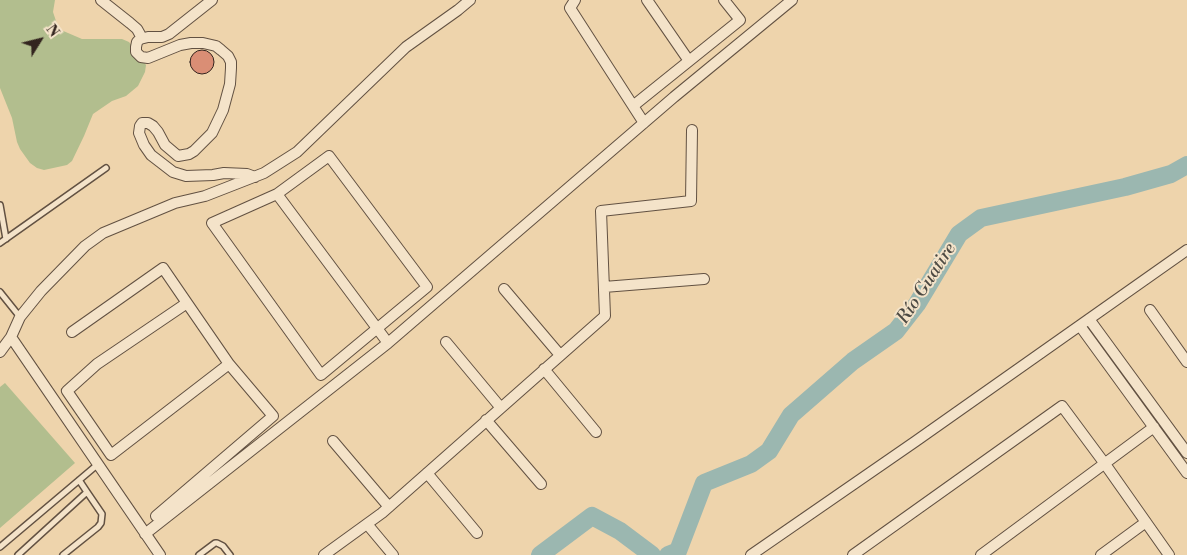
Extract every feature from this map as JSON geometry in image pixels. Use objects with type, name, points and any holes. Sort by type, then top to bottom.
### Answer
[{"type":"street","points":[[101,0],[137,29],[142,38]]},
{"type":"street","points":[[212,0],[162,38],[140,38],[137,42],[136,52],[140,57],[148,58],[180,45],[191,43],[210,44],[222,50],[228,56],[231,68],[227,97],[218,122],[212,133],[194,151],[178,156],[165,145],[158,132],[148,123],[142,123],[139,134],[148,151],[173,172],[186,176],[224,173],[247,174],[255,177]]},
{"type":"street","points":[[0,352],[11,337],[20,317],[41,291],[85,246],[103,234],[175,203],[205,196],[255,177],[297,152],[406,47],[470,0]]},
{"type":"street","points":[[575,0],[570,8],[644,123]]},
{"type":"street","points":[[647,0],[689,61]]},
{"type":"street","points":[[633,106],[740,20],[724,0]]},
{"type":"street","points":[[146,534],[388,343],[644,123],[792,0]]},
{"type":"street","points":[[324,555],[388,507],[605,316],[601,212],[691,201],[692,130]]},
{"type":"street","points":[[329,156],[427,287],[321,375],[212,223],[277,194],[329,156]]},
{"type":"street","points":[[277,194],[388,343]]},
{"type":"street","points":[[751,555],[1187,250]]},
{"type":"street","points":[[72,332],[163,268],[229,364],[273,416],[156,516]]},
{"type":"street","points":[[604,287],[704,279]]},
{"type":"street","points":[[504,289],[560,355]]},
{"type":"street","points":[[111,454],[67,391],[97,364],[187,303]]},
{"type":"street","points":[[1150,310],[1187,362]]},
{"type":"street","points":[[1089,320],[1187,453]]},
{"type":"street","points":[[1080,326],[1187,473]]},
{"type":"street","points":[[11,337],[160,555]]},
{"type":"street","points":[[446,342],[501,408]]},
{"type":"street","points":[[97,464],[229,364]]},
{"type":"street","points":[[544,369],[596,432]]},
{"type":"street","points":[[853,555],[1062,406],[1169,555]]},
{"type":"street","points":[[486,420],[541,484]]},
{"type":"street","points":[[981,555],[1154,427]]},
{"type":"street","points":[[333,441],[388,507]]},
{"type":"street","points":[[427,473],[477,532]]},
{"type":"street","points":[[1101,555],[1146,522]]},
{"type":"street","points":[[367,524],[393,555]]},
{"type":"lane","points":[[0,243],[106,168]]},
{"type":"lane","points":[[0,206],[6,238]]},
{"type":"lane","points":[[0,292],[20,317]]},
{"type":"lane","points":[[0,547],[97,464]]},
{"type":"lane","points":[[63,555],[102,523],[102,514],[79,480]]},
{"type":"lane","points":[[18,555],[87,492]]},
{"type":"lane","points":[[199,555],[217,543],[223,546],[230,555]]},
{"type":"green space","points":[[0,0],[55,0],[53,12],[61,30],[82,39],[122,39],[129,42],[146,65],[145,72],[138,86],[126,96],[112,101],[93,114],[72,161],[67,165],[44,170],[37,168],[30,163],[17,142],[12,118],[0,88]]},
{"type":"green space","points":[[5,383],[75,463],[0,528],[0,387]]},
{"type":"building","points":[[202,50],[211,53],[214,62],[211,71],[202,74],[193,71],[190,62],[193,53]]},
{"type":"waterway","name":"Río Guatire","points":[[668,555],[678,551],[704,483],[751,464],[769,451],[791,415],[853,361],[896,331],[917,304],[959,234],[981,218],[1125,187],[1171,174],[1187,165]]},
{"type":"waterway","name":"Río Guatire","points":[[540,555],[592,516],[620,531],[652,555]]}]
